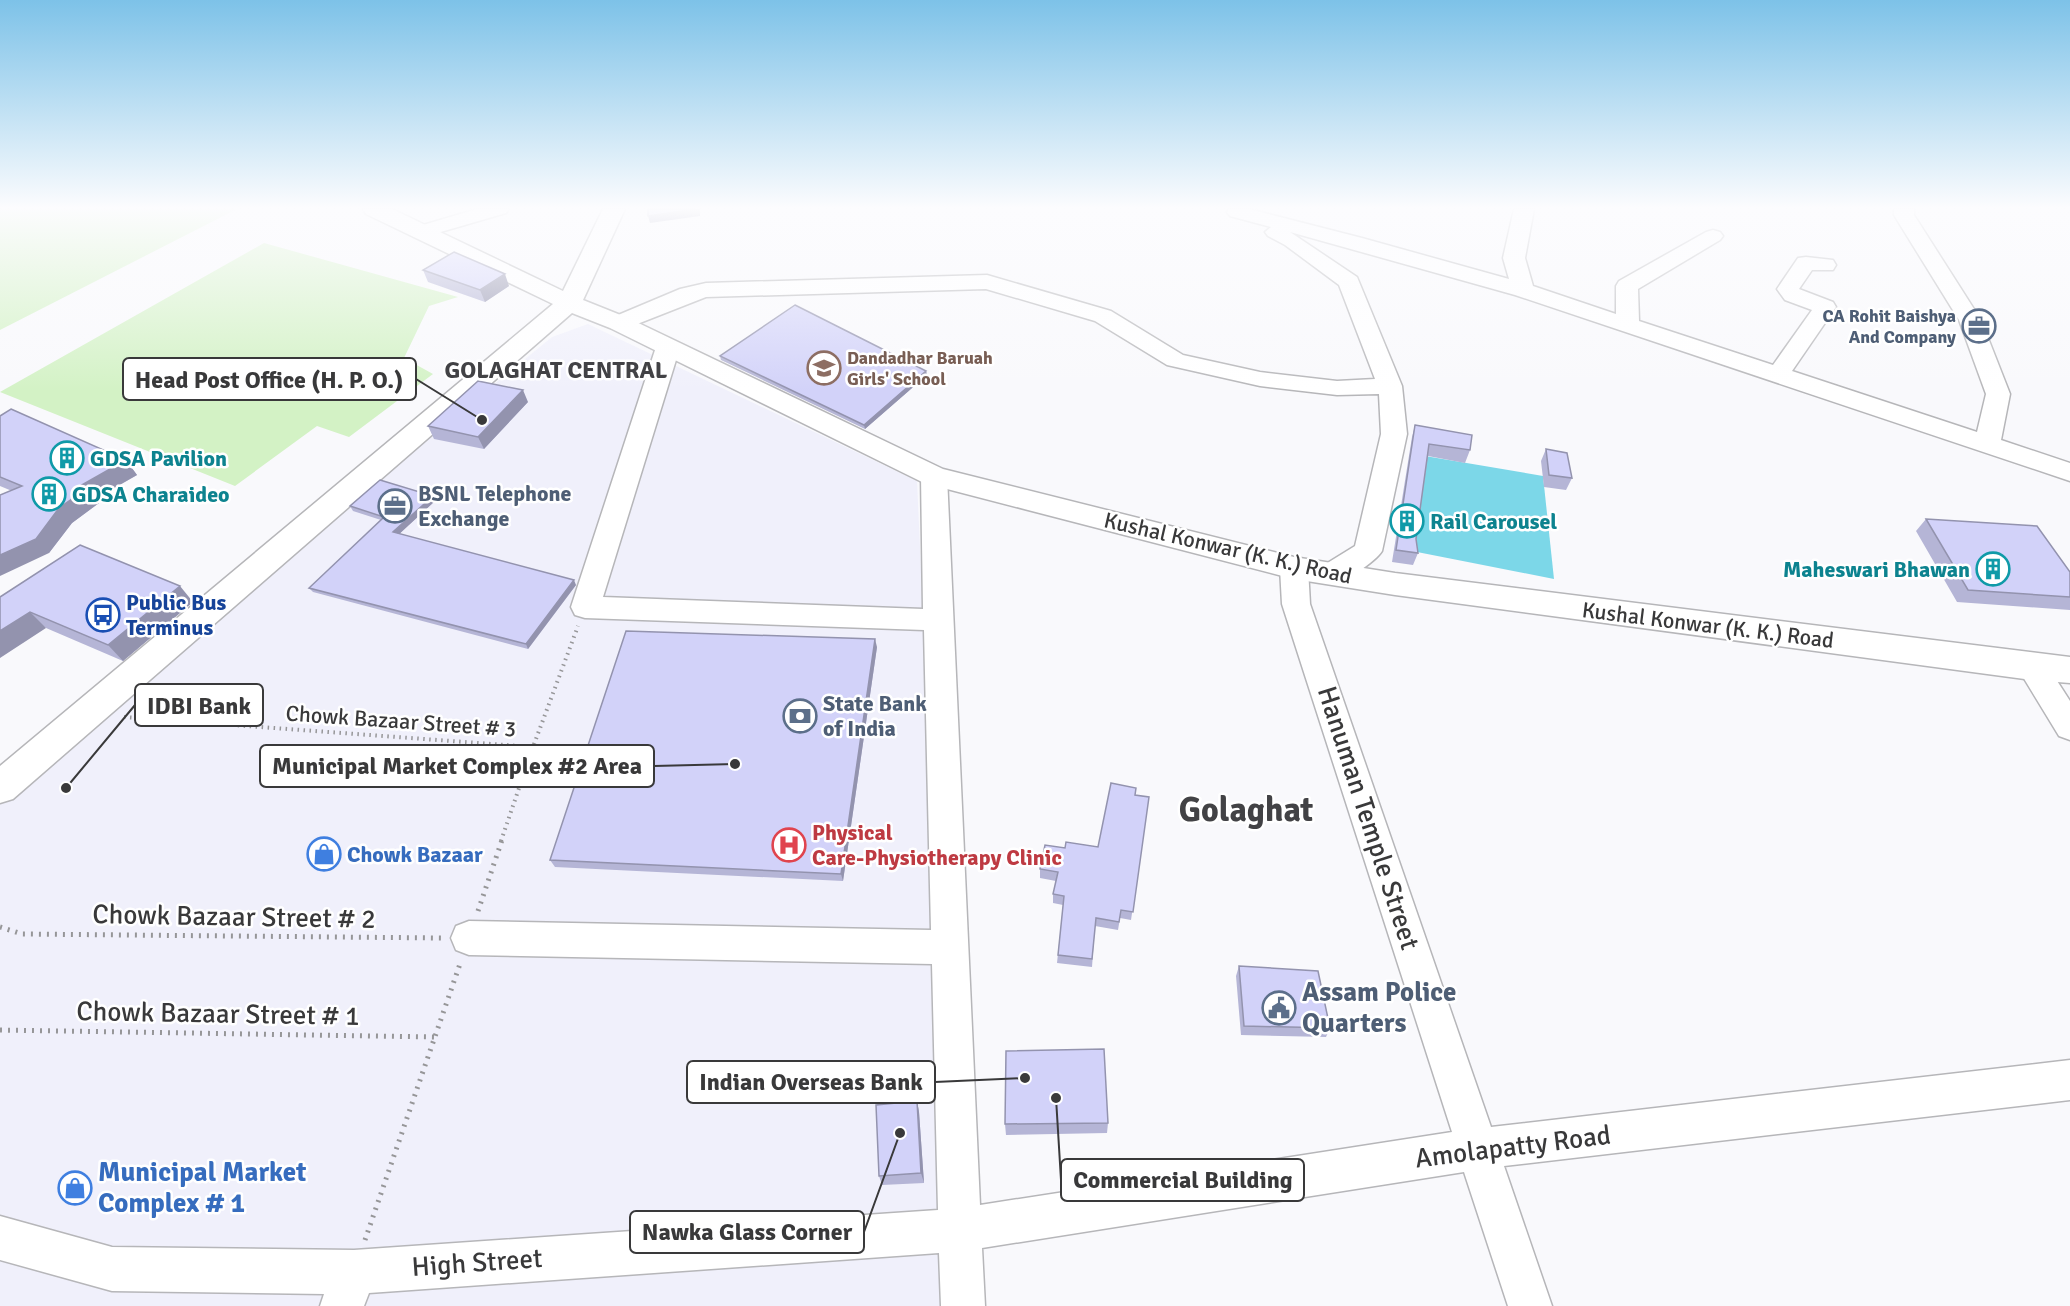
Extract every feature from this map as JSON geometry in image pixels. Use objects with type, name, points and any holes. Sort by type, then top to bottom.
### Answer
[{"type":"main road","name":"Kushal Konwar (K. K.) Road","points":[[500,270],[618,323],[934,476],[1294,568],[1395,584],[2032,667],[2070,670]]},
{"type":"main road","points":[[0,788],[569,303],[585,270]]},
{"type":"street","points":[[1331,574],[1368,551],[1394,434],[1390,386],[1349,282],[1332,270]]},
{"type":"street","points":[[1453,270],[1523,290],[2070,472]]},
{"type":"street","points":[[1517,270],[1523,290]]},
{"type":"street","points":[[1628,325],[1627,286],[1655,270]]},
{"type":"street","points":[[1778,375],[1824,307],[1793,295],[1788,289],[1801,270]]},
{"type":"street","points":[[1939,270],[1970,320],[1998,394],[1987,444]]},
{"type":"street","points":[[618,323],[688,294],[706,290],[987,282],[1103,316],[1175,360],[1260,379],[1337,388],[1390,386]]},
{"type":"street","points":[[668,347],[585,607],[938,620]]},
{"type":"street","points":[[934,476],[958,1230],[963,1306]]},
{"type":"street","points":[[1368,551],[1395,584]]},
{"type":"street","name":"Hanuman Temple Street","points":[[1294,568],[1296,604],[1530,1306]]},
{"type":"street","points":[[2032,667],[2070,728]]},
{"type":"street","points":[[469,938],[949,946]]},
{"type":"street","name":"Amolapatty Road","points":[[958,1230],[1477,1149],[2070,1080]]},
{"type":"street","name":"High Street","points":[[0,1238],[112,1269],[348,1289],[958,1230]]},
{"type":"path","name":"Chowk Bazaar Street # 3","points":[[87,715],[533,747]]},
{"type":"path","name":"Chowk Bazaar Street # 2","points":[[0,927],[22,934],[469,938]]},
{"type":"path","name":"Chowk Bazaar Street # 1","points":[[0,1030],[435,1036]]},
{"type":"shaded area","points":[[588,324],[917,481],[954,1306],[0,1306],[0,788],[552,337]]},
{"type":"green space","points":[[0,270],[118,270],[0,330]]},
{"type":"green space","points":[[216,270],[361,270],[458,297],[429,306],[404,358],[433,374],[349,437],[317,426],[235,486],[0,392]]},
{"type":"water","points":[[1425,456],[1543,476],[1554,579],[1412,551]]},
{"type":"building","points":[[423,270],[496,270],[505,274],[480,290]]},
{"type":"building","name":"Dandadhar Baruah Girls' School","points":[[795,305],[926,371],[864,425],[720,356]]},
{"type":"building","points":[[478,381],[523,390],[478,437],[428,426]]},
{"type":"building","points":[[11,409],[126,460],[80,486],[86,489],[59,508],[36,539],[0,555],[0,495],[22,486],[0,477],[0,416]]},
{"type":"building","points":[[1415,425],[1472,435],[1470,450],[1429,444],[1416,539],[1418,553],[1396,550]]},
{"type":"building","points":[[1546,449],[1567,453],[1572,478],[1549,475]]},
{"type":"building","points":[[380,480],[433,496],[393,532],[574,580],[526,644],[309,588],[384,517],[350,506]]},
{"type":"building","name":"Maheswari Bhawan","points":[[1926,519],[2037,526],[2070,572],[2070,597],[1968,590]]},
{"type":"building","points":[[80,545],[180,586],[108,645],[30,612],[0,631],[0,597]]},
{"type":"building","points":[[626,631],[875,639],[841,874],[550,860]]},
{"type":"building","points":[[1111,783],[1136,788],[1135,795],[1149,797],[1133,912],[1121,910],[1119,922],[1096,918],[1092,959],[1058,955],[1064,896],[1053,894],[1058,872],[1040,869],[1045,845],[1065,848],[1066,842],[1098,847]]},
{"type":"building","name":"Assam Police Quarters","points":[[1239,966],[1318,971],[1330,1028],[1244,1026]]},
{"type":"building","points":[[1104,1049],[1108,1123],[1005,1124],[1006,1051]]},
{"type":"building","points":[[917,1101],[921,1173],[879,1176],[876,1105]]},
{"type":"place","name":"CA Rohit Baishya And Company","points":[[1979,326]]},
{"type":"place","name":"Dandadhar Baruah Girls' School","points":[[824,368]]},
{"type":"place","name":"Head Post Office (H. P. O.)","points":[[482,420]]},
{"type":"place","name":"GDSA Pavilion","points":[[67,458]]},
{"type":"place","name":"GDSA Charaideo","points":[[49,494]]},
{"type":"place","name":"BSNL Telephone Exchange","points":[[395,506]]},
{"type":"place","name":"Rail Carousel","points":[[1407,521]]},
{"type":"place","name":"Maheswari Bhawan","points":[[1993,569]]},
{"type":"place","name":"Public Bus Terminus","points":[[103,615]]},
{"type":"place","name":"State Bank of India","points":[[800,716]]},
{"type":"place","name":"Municipal Market Complex #2 Area","points":[[735,764]]},
{"type":"place","name":"IDBI Bank","points":[[66,788]]},
{"type":"place","name":"Physical Care-Physiotherapy Clinic","points":[[789,845]]},
{"type":"place","name":"Chowk Bazaar","points":[[324,854]]},
{"type":"place","name":"Assam Police Quarters","points":[[1279,1008]]},
{"type":"place","name":"Indian Overseas Bank","points":[[1025,1078]]},
{"type":"place","name":"Commercial Building","points":[[1056,1098]]},
{"type":"place","name":"Nawka Glass Corner","points":[[900,1133]]},
{"type":"place","name":"Municipal Market Complex # 1","points":[[75,1188]]},
{"type":"district","name":"GOLAGHAT CENTRAL","points":[[556,370]]},
{"type":"district","name":"Golaghat","points":[[1246,810]]}]
